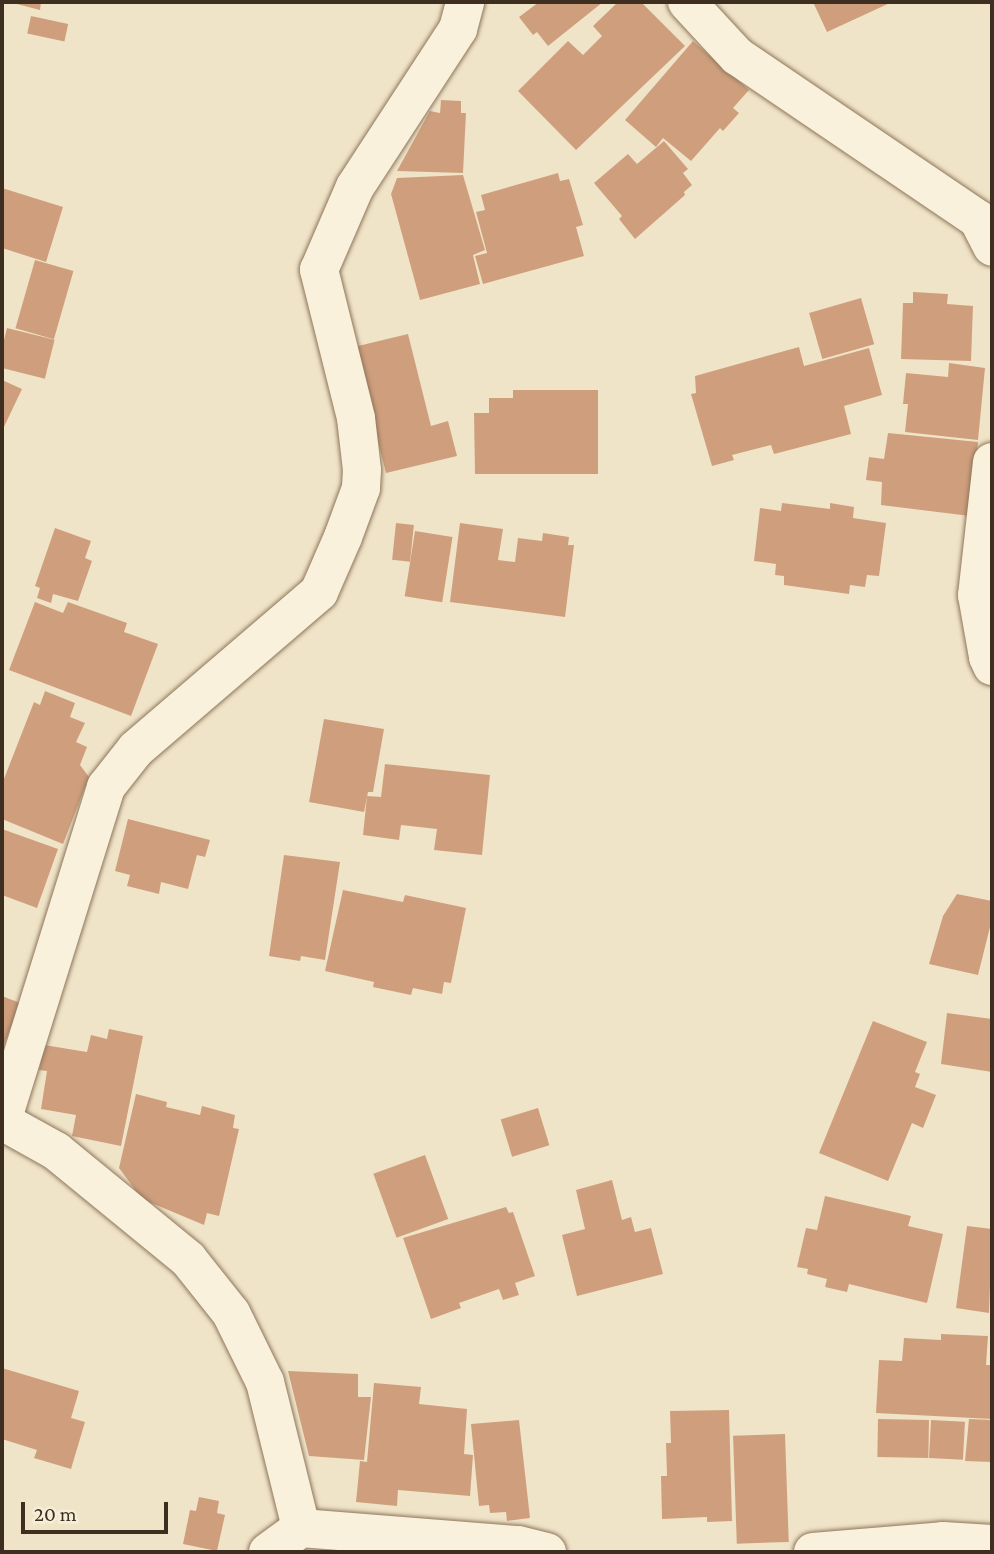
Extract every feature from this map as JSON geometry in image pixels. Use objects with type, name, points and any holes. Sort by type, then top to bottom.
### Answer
[{"type":"street","points":[[301,1528],[265,1382],[231,1313],[188,1259],[56,1151],[2,1121],[106,787],[136,749],[320,592],[343,537],[361,488],[362,470],[356,418],[319,270],[355,187],[458,29],[465,2]]},
{"type":"street","points":[[687,2],[737,56],[978,219],[992,247]]},
{"type":"street","points":[[992,462],[977,595],[992,666]]},
{"type":"street","points":[[268,1552],[301,1528],[518,1545],[547,1552]]},
{"type":"street","points":[[813,1552],[943,1541],[992,1544]]},
{"type":"building","points":[[9,2],[41,2],[40,10]]},
{"type":"building","points":[[539,2],[603,2],[548,46],[537,32],[533,35],[519,17]]},
{"type":"building","points":[[618,2],[641,2],[685,46],[576,150],[518,91],[568,41],[583,55],[602,36],[593,26]]},
{"type":"building","points":[[813,2],[892,2],[827,32]]},
{"type":"building","points":[[31,16],[68,24],[64,42],[27,34]]},
{"type":"building","points":[[693,41],[749,90],[733,108],[739,113],[723,131],[720,128],[691,161],[663,138],[656,147],[625,120]]},
{"type":"building","points":[[441,100],[461,101],[461,113],[466,113],[463,173],[397,171],[430,111],[440,113]]},
{"type":"building","points":[[664,141],[688,169],[683,173],[692,185],[684,192],[685,195],[635,239],[619,219],[622,216],[594,183],[628,154],[637,164]]},
{"type":"building","points":[[558,173],[560,181],[569,179],[583,225],[576,227],[584,256],[483,284],[475,256],[487,253],[476,212],[485,210],[481,195]]},
{"type":"building","points":[[463,175],[485,250],[473,255],[480,284],[420,300],[391,194],[397,178]]},
{"type":"building","points":[[2,188],[63,207],[46,262],[2,248]]},
{"type":"building","points":[[35,260],[73,271],[54,339],[15,328]]},
{"type":"building","points":[[913,292],[948,294],[947,304],[973,306],[971,361],[901,359],[903,303],[913,303]]},
{"type":"building","points":[[861,298],[874,344],[822,359],[809,313]]},
{"type":"building","points":[[7,328],[55,340],[45,379],[2,368],[2,348]]},
{"type":"building","points":[[408,334],[431,426],[448,421],[457,456],[386,473],[354,347]]},
{"type":"building","points":[[799,347],[804,366],[869,348],[882,395],[844,406],[851,434],[774,454],[771,445],[732,455],[734,460],[712,466],[691,394],[696,393],[695,376]]},
{"type":"building","points":[[949,363],[985,368],[978,440],[905,432],[908,404],[903,404],[906,373],[948,377]]},
{"type":"building","points":[[2,380],[22,389],[2,431]]},
{"type":"building","points":[[513,390],[598,390],[598,474],[475,474],[474,413],[489,413],[489,398],[513,398]]},
{"type":"building","points":[[888,433],[978,442],[970,516],[881,505],[882,482],[866,480],[869,457],[884,459]]},
{"type":"building","points":[[782,503],[830,509],[830,503],[854,507],[853,518],[886,523],[879,576],[867,575],[865,587],[850,585],[849,594],[784,585],[784,576],[775,575],[776,564],[754,561],[760,508],[781,511]]},
{"type":"building","points":[[396,523],[414,525],[410,562],[392,560]]},
{"type":"building","points":[[460,523],[503,529],[498,560],[515,562],[518,538],[542,541],[543,533],[569,537],[568,545],[574,545],[565,617],[450,602]]},
{"type":"building","points":[[55,528],[91,541],[85,558],[92,561],[78,601],[53,594],[51,603],[37,598],[40,588],[35,586]]},
{"type":"building","points":[[415,531],[453,537],[442,602],[405,596]]},
{"type":"building","points":[[35,602],[63,613],[68,602],[127,623],[124,632],[158,644],[131,716],[9,670]]},
{"type":"building","points":[[45,691],[75,703],[70,717],[85,723],[76,742],[87,747],[80,765],[89,777],[63,844],[2,819],[2,784],[34,702],[40,705]]},
{"type":"building","points":[[324,719],[384,729],[373,792],[368,792],[364,812],[309,802]]},
{"type":"building","points":[[385,764],[490,775],[482,855],[434,850],[437,829],[401,825],[399,840],[363,835],[367,796],[381,797]]},
{"type":"building","points":[[128,819],[210,840],[205,857],[197,855],[188,889],[161,882],[159,894],[127,886],[130,875],[115,871]]},
{"type":"building","points":[[2,829],[58,849],[37,908],[2,895]]},
{"type":"building","points":[[284,855],[340,862],[325,960],[301,956],[300,961],[269,956]]},
{"type":"building","points":[[343,890],[403,902],[405,895],[466,908],[451,983],[444,982],[442,994],[413,988],[411,995],[373,987],[374,982],[325,971]]},
{"type":"building","points":[[957,894],[992,901],[992,919],[978,975],[929,964],[943,916]]},
{"type":"building","points":[[2,996],[20,1003],[2,1050]]},
{"type":"building","points":[[947,1013],[992,1019],[992,1072],[941,1064]]},
{"type":"building","points":[[873,1021],[927,1042],[915,1072],[920,1074],[915,1087],[936,1095],[923,1128],[912,1123],[888,1181],[819,1153]]},
{"type":"building","points":[[109,1029],[143,1036],[121,1146],[72,1136],[76,1115],[41,1109],[47,1071],[39,1070],[44,1045],[87,1052],[91,1035],[107,1039]]},
{"type":"building","points":[[136,1094],[167,1102],[166,1107],[200,1115],[202,1106],[235,1115],[233,1128],[239,1129],[219,1216],[207,1213],[204,1225],[142,1199],[119,1168]]},
{"type":"building","points":[[538,1108],[549,1145],[512,1157],[501,1119]]},
{"type":"building","points":[[425,1155],[448,1219],[397,1238],[373,1174]]},
{"type":"building","points":[[612,1180],[622,1220],[631,1217],[635,1232],[651,1228],[663,1274],[577,1296],[562,1235],[585,1229],[576,1190]]},
{"type":"building","points":[[825,1196],[911,1216],[908,1226],[943,1234],[927,1303],[849,1284],[847,1292],[825,1287],[827,1279],[807,1274],[808,1269],[797,1267],[806,1228],[817,1230]]},
{"type":"building","points":[[506,1207],[509,1213],[513,1212],[535,1276],[515,1283],[519,1295],[503,1300],[499,1289],[459,1303],[461,1308],[431,1319],[403,1238]]},
{"type":"building","points":[[967,1226],[992,1229],[989,1313],[956,1308]]},
{"type":"building","points":[[941,1334],[988,1336],[986,1365],[992,1365],[992,1419],[876,1413],[879,1360],[902,1361],[904,1338],[941,1340]]},
{"type":"building","points":[[2,1368],[79,1391],[71,1418],[85,1422],[71,1469],[34,1458],[37,1450],[2,1439]]},
{"type":"building","points":[[288,1371],[358,1374],[358,1397],[371,1397],[364,1460],[309,1456]]},
{"type":"building","points":[[374,1383],[421,1387],[419,1404],[467,1409],[464,1454],[473,1455],[470,1496],[398,1490],[397,1506],[356,1502],[360,1461],[367,1462]]},
{"type":"building","points":[[729,1410],[732,1521],[707,1522],[707,1517],[662,1519],[661,1476],[667,1476],[666,1443],[671,1443],[670,1411]]},
{"type":"building","points":[[878,1419],[929,1420],[928,1458],[877,1457]]},
{"type":"building","points":[[969,1419],[992,1420],[992,1462],[965,1461]]},
{"type":"building","points":[[519,1420],[530,1518],[507,1521],[506,1512],[490,1513],[489,1505],[479,1506],[471,1424]]},
{"type":"building","points":[[931,1420],[965,1422],[963,1460],[929,1458]]},
{"type":"building","points":[[785,1434],[789,1542],[737,1544],[733,1436]]},
{"type":"building","points":[[199,1497],[219,1501],[217,1513],[225,1515],[217,1551],[183,1544],[190,1510],[196,1511]]}]
